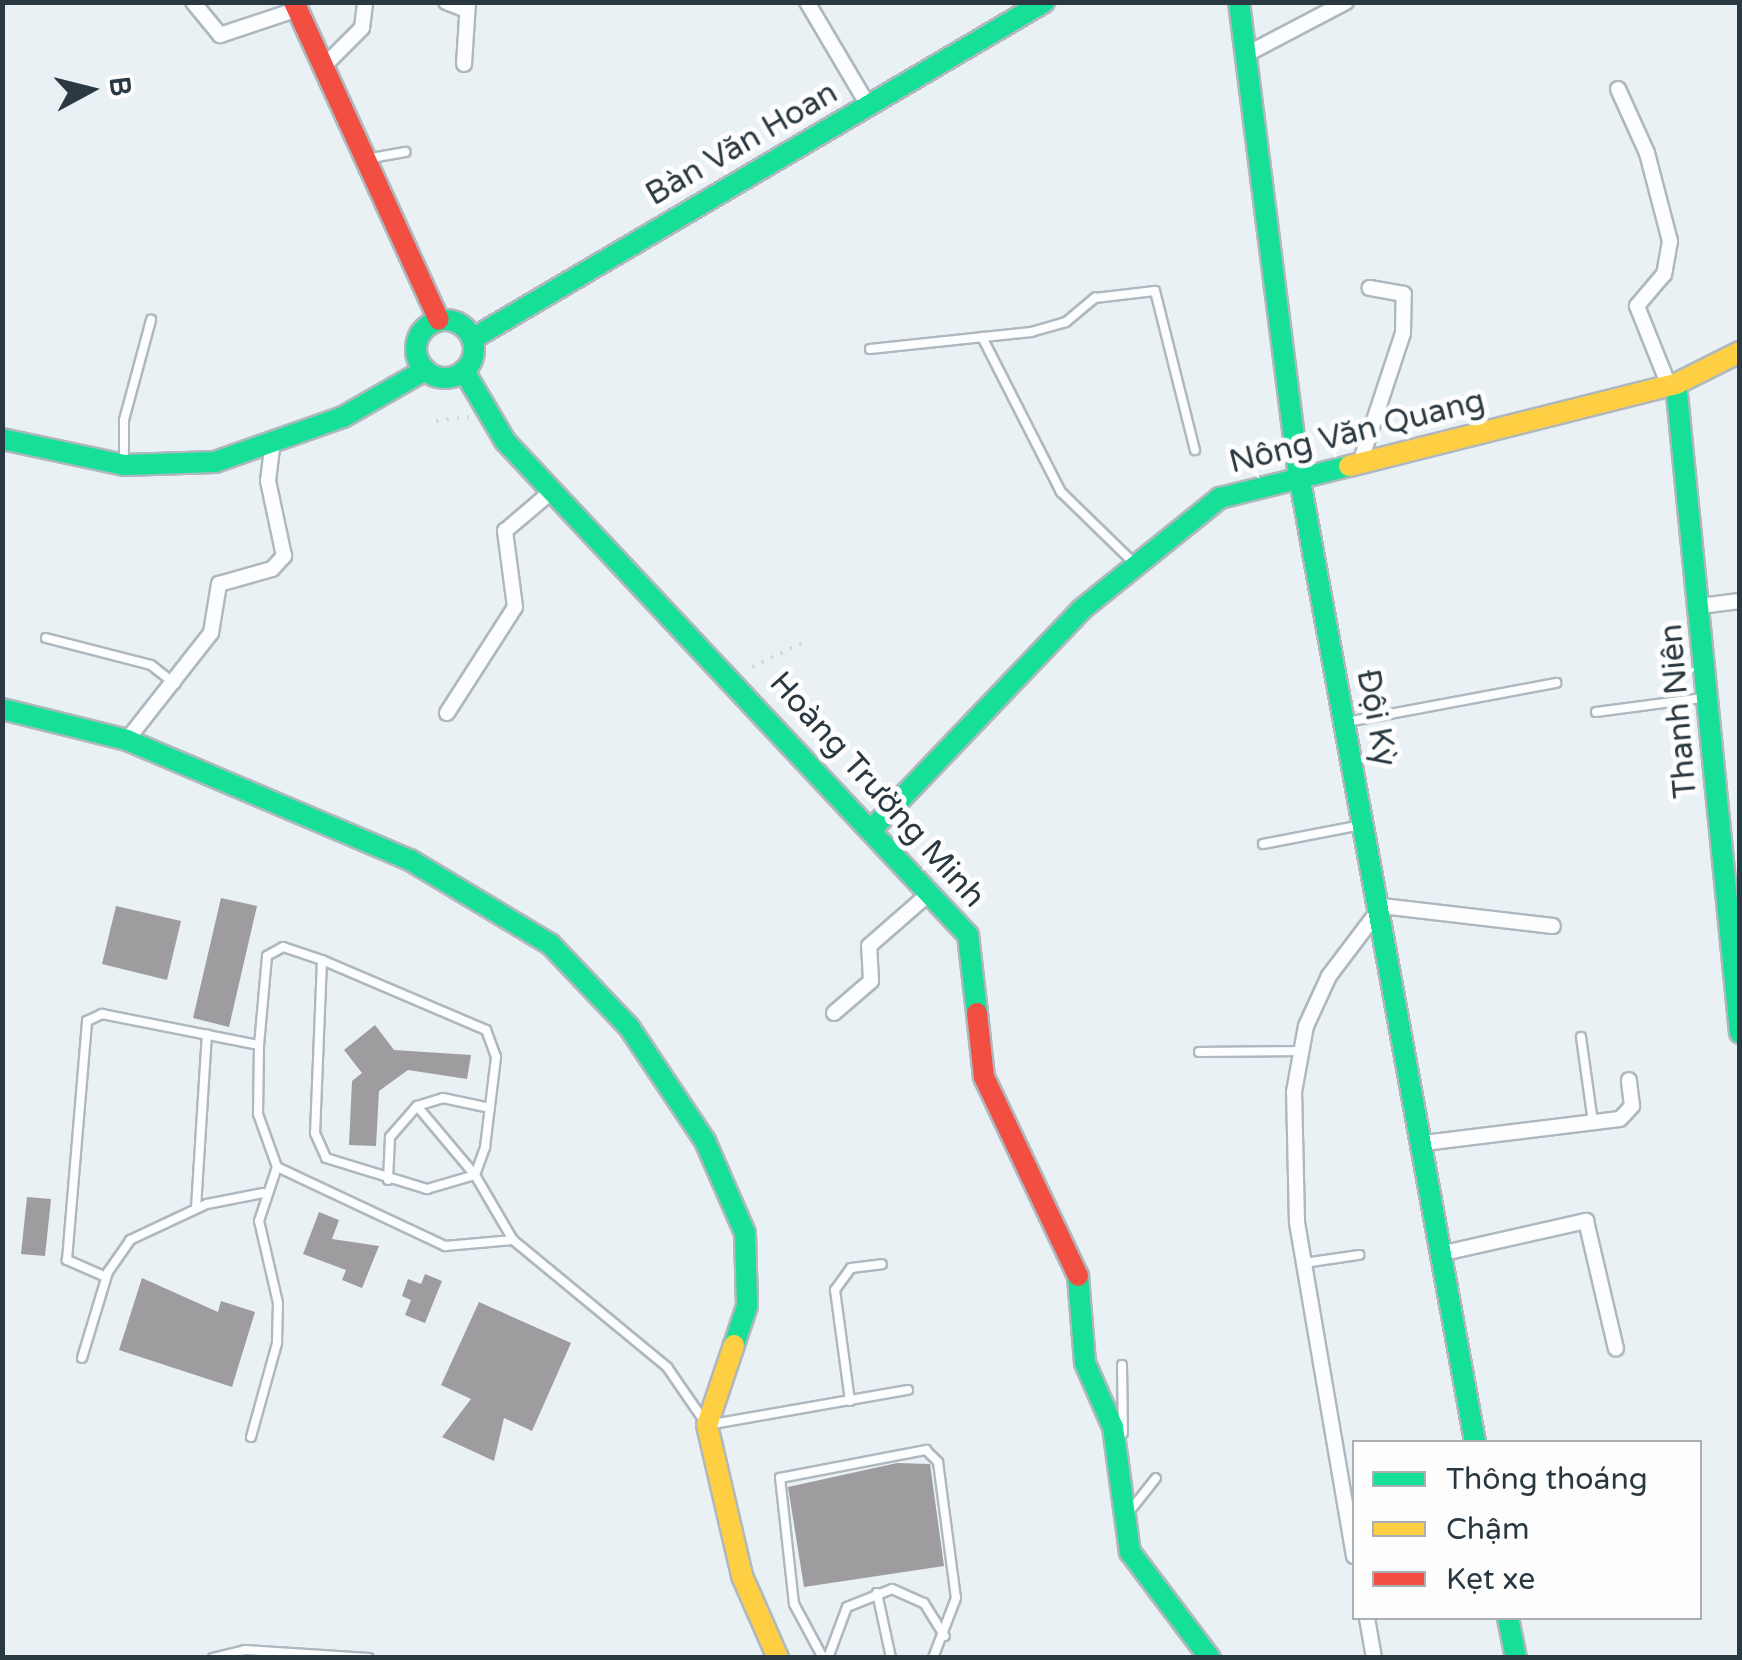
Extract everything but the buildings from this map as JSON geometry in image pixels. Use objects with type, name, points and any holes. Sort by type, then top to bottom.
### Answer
[{"type":"main road","name":"Bàn Văn Hoan","points":[[472,339],[1044,2]]},
{"type":"main road","name":"Đội Kỳ","points":[[1239,2],[1298,475],[1382,906],[1475,1440]]},
{"type":"main road","points":[[2,439],[124,465],[215,462],[272,446],[425,370],[444,378],[464,372],[472,339],[439,320],[369,165],[328,62],[296,6]]},
{"type":"main road","points":[[425,370],[417,341],[439,320]]},
{"type":"main road","name":"Nông Văn Quang","points":[[871,830],[1132,561],[1220,498],[1298,475],[1672,385],[1740,352]]},
{"type":"main road","name":"Hoàng Trường Minh","points":[[464,372],[505,442],[734,676],[871,830],[932,892],[974,950],[984,1077],[1068,1236],[1086,1362],[1116,1446],[1123,1519],[1138,1569],[1210,1658]]},
{"type":"main road","name":"Thanh Niên","points":[[1672,385],[1700,606],[1740,1034]]},
{"type":"main road","points":[[2,709],[127,740],[312,815],[494,905],[550,944],[629,1027],[705,1141],[745,1233],[747,1306],[708,1426],[742,1576],[778,1658]]},
{"type":"main road","points":[[1508,1620],[1516,1658]]},
{"type":"street","points":[[193,2],[220,35],[296,6]]},
{"type":"street","points":[[328,62],[362,28],[365,2]]},
{"type":"street","points":[[446,2],[467,6],[464,64]]},
{"type":"street","points":[[808,2],[868,105]]},
{"type":"street","points":[[1245,55],[1346,2]]},
{"type":"street","points":[[1618,89],[1647,152],[1670,241],[1664,274],[1636,306],[1672,385]]},
{"type":"street","points":[[1362,460],[1403,333],[1404,294],[1370,288]]},
{"type":"street","points":[[127,740],[211,634],[219,584],[272,569],[284,556],[272,446]]},
{"type":"street","points":[[447,713],[514,606],[505,530],[552,491]]},
{"type":"street","points":[[1700,606],[1740,601]]},
{"type":"street","points":[[834,1013],[872,981],[869,946],[932,892]]},
{"type":"street","points":[[1352,1545],[1301,1264],[1292,1133],[1298,1051],[1329,976],[1382,906],[1553,926]]},
{"type":"street","points":[[1424,1143],[1630,1114],[1628,1080]]},
{"type":"street","points":[[1444,1253],[1586,1221],[1616,1349]]},
{"type":"street","points":[[1367,1620],[1374,1658]]},
{"type":"lane","points":[[369,165],[405,152]]},
{"type":"lane","points":[[870,350],[1066,322],[1094,298],[1155,291],[1195,450]]},
{"type":"lane","points":[[124,465],[124,420],[151,320]]},
{"type":"lane","points":[[982,337],[1061,492],[1132,561]]},
{"type":"lane","points":[[46,638],[150,665],[175,684]]},
{"type":"lane","points":[[1346,722],[1556,683]]},
{"type":"lane","points":[[1596,712],[1708,697]]},
{"type":"lane","points":[[1263,844],[1366,824]]},
{"type":"lane","points":[[475,1175],[490,1108],[496,1056],[486,1030],[284,947],[267,956],[259,1045],[260,1124],[277,1167],[445,1246],[513,1240]]},
{"type":"lane","points":[[322,960],[318,1148],[337,1166],[427,1189],[475,1175]]},
{"type":"lane","points":[[106,1277],[67,1260],[87,1021],[102,1014],[259,1045]]},
{"type":"lane","points":[[196,1208],[207,1034]]},
{"type":"lane","points":[[1581,1037],[1593,1122]]},
{"type":"lane","points":[[1199,1052],[1298,1051]]},
{"type":"lane","points":[[388,1180],[396,1123],[417,1106],[444,1098],[490,1108]]},
{"type":"lane","points":[[417,1106],[475,1175],[513,1240],[666,1367],[708,1426],[908,1390]]},
{"type":"lane","points":[[251,1436],[277,1343],[263,1193],[277,1167]]},
{"type":"lane","points":[[82,1358],[106,1277],[130,1240],[196,1208],[263,1193]]},
{"type":"lane","points":[[1301,1264],[1359,1255]]},
{"type":"lane","points":[[850,1400],[834,1290],[851,1268],[882,1264]]},
{"type":"lane","points":[[1116,1446],[1122,1366]]},
{"type":"lane","points":[[826,1658],[794,1604],[778,1486],[788,1470],[934,1454],[955,1585],[945,1636],[933,1658]]},
{"type":"lane","points":[[1123,1519],[1156,1478]]},
{"type":"lane","points":[[877,1592],[891,1658]]},
{"type":"lane","points":[[826,1658],[838,1618],[877,1592],[911,1592],[945,1636]]},
{"type":"lane","points":[[213,1658],[245,1650],[369,1658]]},
{"type":"path","points":[[436,421],[465,415],[505,442]]},
{"type":"path","points":[[734,676],[802,643]]},
{"type":"traffic: fast","points":[[472,339],[1044,2]]},
{"type":"traffic: fast","points":[[1239,2],[1299,475],[1475,1440]]},
{"type":"traffic: fast","points":[[445,320],[466,328],[474,349],[466,370],[445,378],[424,370],[416,349],[424,328],[445,320]]},
{"type":"traffic: fast","points":[[2,439],[124,465],[215,462],[343,417],[425,370]]},
{"type":"traffic: fast","points":[[464,371],[505,441],[968,935],[977,1013]]},
{"type":"traffic: fast","points":[[1676,384],[1740,1033]]},
{"type":"traffic: fast","points":[[871,830],[1081,610],[1220,498],[1349,466]]},
{"type":"traffic: fast","points":[[2,709],[127,740],[410,860],[550,944],[629,1027],[705,1141],[745,1233],[747,1306],[734,1345]]},
{"type":"traffic: fast","points":[[1078,1276],[1085,1363],[1113,1427],[1130,1552],[1210,1658]]},
{"type":"traffic: fast","points":[[1508,1620],[1516,1658]]},
{"type":"traffic: slow","points":[[1349,466],[1676,384],[1740,352]]},
{"type":"traffic: slow","points":[[734,1345],[707,1425],[742,1576],[778,1658]]},
{"type":"traffic: jam","points":[[294,2],[439,320]]},
{"type":"traffic: jam","points":[[977,1013],[984,1077],[1078,1276]]}]
